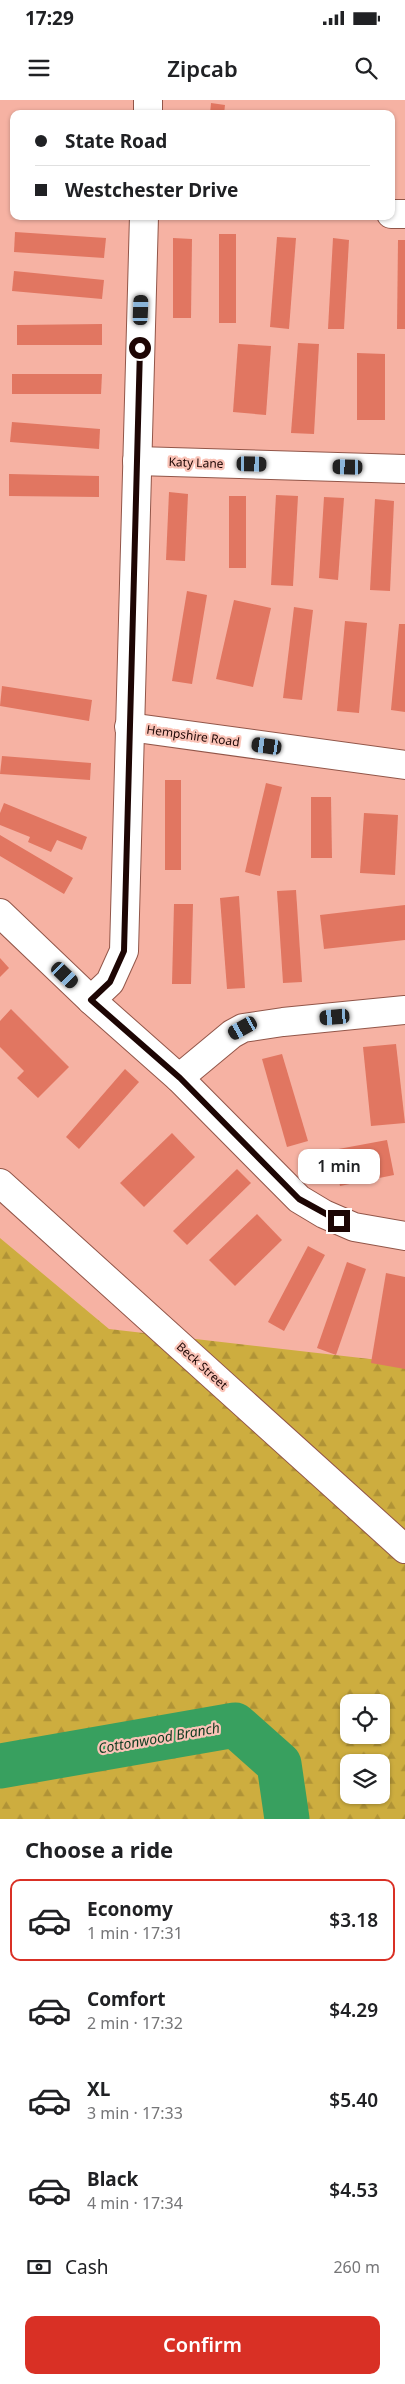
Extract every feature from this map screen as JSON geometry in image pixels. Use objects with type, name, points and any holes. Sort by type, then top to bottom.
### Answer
[{"type":"street","points":[[91,1000],[110,982],[124,951],[144,220]]},
{"type":"street","name":"Katy Lane","points":[[137,461],[405,469]]},
{"type":"street","name":"Hempshire Road","points":[[129,727],[405,765]]},
{"type":"street","points":[[0,913],[91,1000],[180,1078],[299,1199],[324,1214],[354,1227],[405,1236]]},
{"type":"street","points":[[180,1078],[232,1034],[243,1028],[283,1022],[405,1010]]},
{"type":"street","name":"Beck Street","points":[[0,1183],[405,1548]]},
{"type":"green space","points":[[0,1238],[109,1329],[405,1363],[405,1819],[0,1819]]},
{"type":"building","points":[[211,103],[225,105],[224,110],[210,110]]},
{"type":"building","points":[[15,232],[106,238],[104,258],[14,252]]},
{"type":"building","points":[[219,234],[236,234],[236,323],[219,323]]},
{"type":"building","points":[[277,237],[296,238],[289,329],[270,327]]},
{"type":"building","points":[[173,238],[192,239],[191,318],[173,318]]},
{"type":"building","points":[[333,238],[349,240],[344,329],[328,329]]},
{"type":"building","points":[[398,240],[405,240],[405,329],[397,329]]},
{"type":"building","points":[[14,271],[104,280],[102,299],[12,291]]},
{"type":"building","points":[[102,324],[102,345],[17,345],[17,325]]},
{"type":"building","points":[[298,343],[319,344],[314,434],[291,433]]},
{"type":"building","points":[[238,344],[271,346],[266,415],[233,412]]},
{"type":"building","points":[[357,353],[385,354],[385,420],[357,420]]},
{"type":"building","points":[[12,374],[102,374],[101,394],[12,394]]},
{"type":"building","points":[[12,422],[100,429],[99,449],[10,442]]},
{"type":"building","points":[[9,474],[99,476],[99,497],[9,496]]},
{"type":"building","points":[[169,492],[188,494],[185,561],[166,560]]},
{"type":"building","points":[[276,495],[298,496],[293,586],[271,585]]},
{"type":"building","points":[[229,496],[246,496],[246,568],[229,568]]},
{"type":"building","points":[[324,497],[344,498],[338,580],[319,578]]},
{"type":"building","points":[[375,499],[394,501],[390,591],[370,590]]},
{"type":"building","points":[[187,591],[207,595],[192,684],[172,681]]},
{"type":"building","points":[[234,600],[271,608],[253,687],[216,679]]},
{"type":"building","points":[[294,607],[313,610],[302,700],[283,698]]},
{"type":"building","points":[[345,621],[367,623],[359,713],[337,711]]},
{"type":"building","points":[[399,624],[405,624],[405,712],[391,710]]},
{"type":"building","points":[[2,686],[92,700],[89,721],[0,706]]},
{"type":"building","points":[[2,756],[91,763],[90,780],[0,774]]},
{"type":"building","points":[[165,780],[181,780],[181,870],[165,870]]},
{"type":"building","points":[[266,783],[282,787],[260,876],[245,872]]},
{"type":"building","points":[[311,797],[331,797],[332,858],[311,858]]},
{"type":"building","points":[[4,803],[87,837],[82,850],[57,840],[51,852],[28,842],[30,837],[0,825],[0,813]]},
{"type":"building","points":[[364,813],[398,815],[395,875],[360,873]]},
{"type":"building","points":[[0,835],[73,878],[64,894],[0,856]]},
{"type":"building","points":[[296,890],[302,982],[283,983],[277,891]]},
{"type":"building","points":[[239,896],[245,988],[227,989],[220,898]]},
{"type":"building","points":[[174,904],[193,904],[191,984],[172,984]]},
{"type":"building","points":[[405,905],[405,940],[324,949],[320,915]]},
{"type":"building","points":[[0,958],[9,968],[0,977]]},
{"type":"building","points":[[11,1009],[69,1067],[38,1098],[17,1078],[24,1071],[0,1047],[0,1021]]},
{"type":"building","points":[[396,1044],[405,1123],[371,1126],[363,1047]]},
{"type":"building","points":[[282,1054],[308,1141],[287,1147],[262,1059]]},
{"type":"building","points":[[125,1069],[139,1082],[79,1149],[66,1137]]},
{"type":"building","points":[[172,1133],[195,1157],[144,1207],[120,1183]]},
{"type":"building","points":[[387,1140],[394,1175],[340,1186],[333,1150]]},
{"type":"building","points":[[237,1169],[251,1183],[187,1245],[173,1231]]},
{"type":"building","points":[[257,1214],[282,1240],[235,1286],[209,1260]]},
{"type":"building","points":[[308,1246],[325,1255],[284,1331],[268,1322]]},
{"type":"building","points":[[347,1262],[366,1269],[336,1355],[317,1348]]},
{"type":"building","points":[[386,1273],[405,1277],[405,1369],[371,1363]]},
{"type":"waterway","name":"Cottonwood Branch","points":[[0,1766],[235,1725],[279,1764],[287,1819]]},
{"type":"route","points":[[140,348],[124,951],[110,982],[91,1000],[180,1078],[299,1199],[339,1221]]}]
